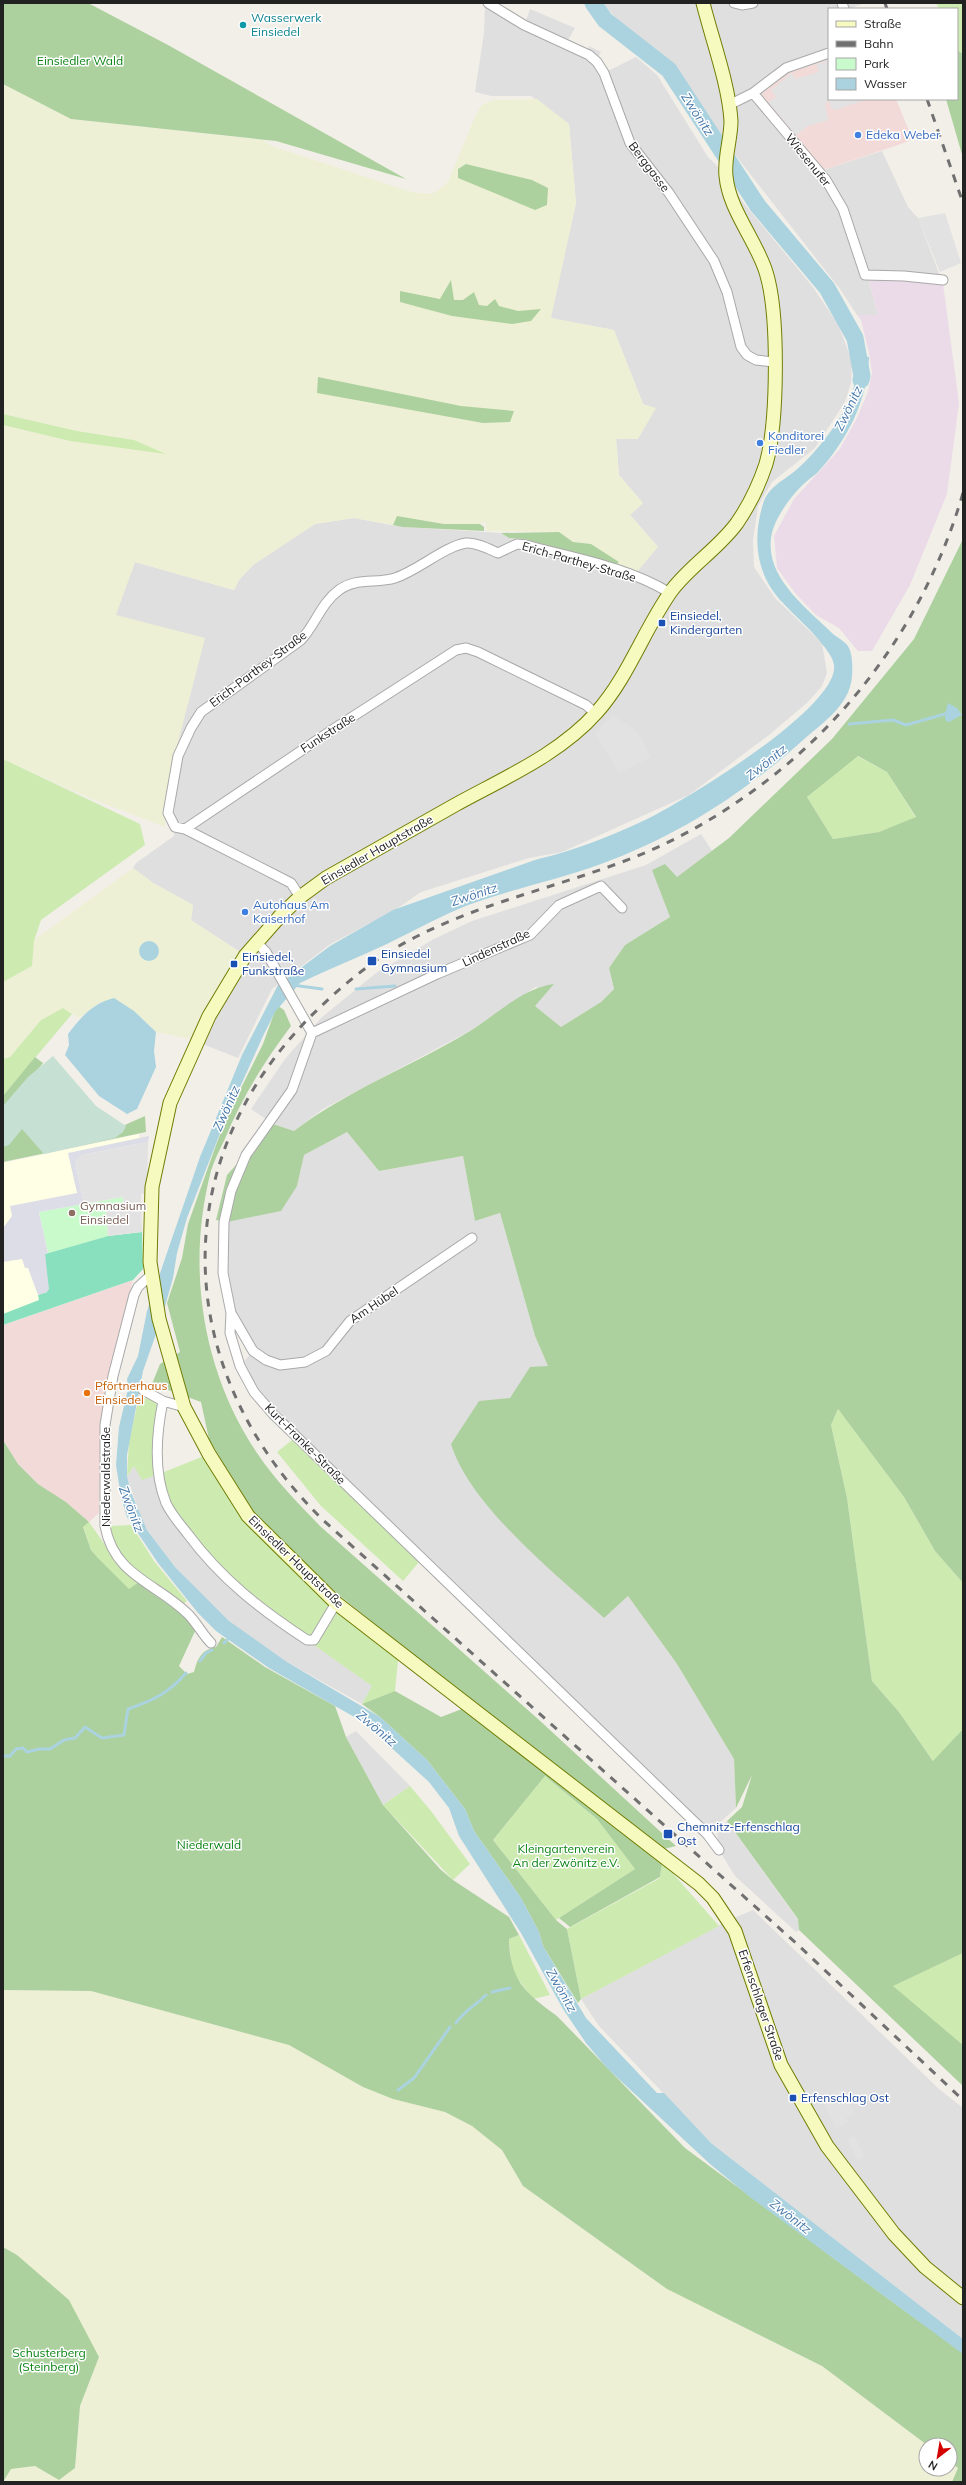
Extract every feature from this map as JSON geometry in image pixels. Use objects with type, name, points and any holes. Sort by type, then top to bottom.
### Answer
[{"type":"main road","name":"Einsiedler Hauptstraße","points":[[523,1747],[336,1603],[248,1516],[209,1454],[184,1407],[164,1343],[150,1275],[152,1187],[170,1103],[209,1016],[256,942],[300,897],[326,878],[559,747],[596,714],[623,675],[670,593],[694,565],[726,536],[752,499],[767,460],[774,410],[772,302],[766,273],[753,240],[736,208],[726,175],[731,124],[729,105],[703,3]]},
{"type":"main road","name":"Erfenschlager Straße","points":[[523,1747],[699,1884],[713,1898],[735,1931],[781,2065],[827,2146],[894,2234],[925,2267],[963,2298]]},
{"type":"street","name":"Berggasse","points":[[488,3],[524,25],[589,55],[597,62],[604,73],[630,143],[669,192],[714,261],[727,292],[741,347],[747,355],[756,360],[774,362]]},
{"type":"street","points":[[734,3],[742,5],[753,3]]},
{"type":"street","points":[[729,105],[753,93],[786,68],[828,53]]},
{"type":"street","name":"Wiesenufer","points":[[753,93],[826,180],[843,209],[865,275],[904,276],[943,280]]},
{"type":"street","name":"Erich-Parthey-Straße","points":[[185,829],[175,827],[168,813],[178,756],[191,728],[201,712],[301,640],[309,632],[323,604],[340,590],[356,582],[393,579],[412,572],[457,546],[468,543],[498,552],[517,544],[526,545],[615,570],[658,586],[670,593]]},
{"type":"street","name":"Funkstraße","points":[[185,829],[332,730],[456,650],[466,648],[478,652],[586,705],[596,714]]},
{"type":"street","points":[[185,829],[291,883],[300,897]]},
{"type":"street","name":"Lindenstraße","points":[[312,1033],[437,974],[530,935],[559,905],[601,886],[622,908]]},
{"type":"street","points":[[256,942],[266,952],[312,1033]]},
{"type":"street","name":"Kurt-Franke-Straße","points":[[312,1033],[292,1090],[246,1155],[231,1190],[224,1222],[223,1274],[231,1313],[230,1333],[240,1366],[254,1392],[273,1414],[555,1689],[707,1834],[719,1850]]},
{"type":"street","name":"Am Hübel","points":[[231,1313],[253,1351],[266,1360],[280,1365],[305,1362],[326,1351],[350,1321],[472,1238]]},
{"type":"street","name":"Niederwaldstraße","points":[[150,1275],[138,1287],[134,1295],[114,1376],[105,1425],[105,1526],[108,1541],[118,1558],[132,1574],[188,1614],[210,1643]]},
{"type":"street","points":[[143,1390],[163,1401],[184,1407]]},
{"type":"street","points":[[163,1401],[157,1429],[157,1462],[163,1494],[173,1515],[195,1544],[243,1596],[307,1640],[314,1640],[336,1603]]},
{"type":"shaded area","points":[[485,3],[525,23],[530,9],[575,28],[567,42],[587,51],[589,46],[601,52],[598,57],[606,72],[636,57],[657,75],[708,157],[726,175],[742,201],[812,286],[838,324],[852,361],[851,383],[845,402],[815,448],[772,482],[758,506],[753,541],[754,567],[775,598],[822,643],[827,673],[822,686],[808,702],[769,735],[689,795],[562,852],[529,858],[421,892],[398,908],[329,945],[272,989],[238,1058],[190,1039],[240,952],[191,920],[193,905],[153,883],[133,868],[136,863],[174,836],[174,813],[177,784],[115,615],[135,562],[234,590],[239,580],[253,565],[315,524],[354,518],[402,527],[501,533],[509,538],[525,539],[615,566],[658,547],[630,515],[643,503],[619,475],[616,438],[643,404],[614,330],[550,318],[576,203],[569,124],[531,96],[491,96],[475,92],[484,33]]},
{"type":"shaded area","points":[[602,3],[865,3],[852,8],[828,8],[828,60],[793,71],[823,170],[882,151],[908,207],[918,218],[943,284],[869,282],[878,315],[857,315],[840,289],[707,119],[668,61],[617,19]]},
{"type":"shaded area","points":[[828,60],[828,100],[896,100],[912,138],[907,142],[823,170],[761,98],[765,89],[793,71]]},
{"type":"shaded area","points":[[828,61],[828,100],[865,100],[835,110],[831,108],[829,101],[825,103],[828,120],[808,126],[796,135],[768,102],[776,97],[771,90],[792,73],[795,79],[819,72],[816,65]]},
{"type":"shaded area","points":[[3,84],[71,119],[263,140],[272,146],[393,186],[412,192],[429,194],[436,192],[448,182],[476,114],[482,105],[493,100],[537,99],[569,124],[576,203],[551,318],[614,330],[643,404],[656,408],[638,439],[616,439],[619,475],[643,503],[630,515],[658,547],[636,573],[615,566],[591,544],[573,542],[558,532],[486,531],[486,521],[480,524],[444,524],[397,516],[393,525],[354,518],[315,524],[253,565],[239,580],[234,590],[135,562],[116,615],[205,638],[175,754],[165,813],[165,827],[87,797],[3,759],[3,425],[70,441],[134,440],[77,431],[3,414]]},
{"type":"shaded area","points":[[945,213],[961,263],[940,272],[918,218]]},
{"type":"shaded area","points":[[869,281],[927,281],[943,284],[959,403],[947,494],[910,585],[872,651],[858,651],[839,628],[816,615],[796,594],[777,568],[774,536],[794,499],[839,450],[856,420],[868,392],[872,373],[861,320],[857,315],[878,315]]},
{"type":"shaded area","points":[[613,715],[638,732],[651,757],[619,773],[595,733]]},
{"type":"shaded area","points":[[701,834],[713,852],[677,877],[670,917],[625,945],[609,968],[614,989],[601,1002],[561,1027],[535,1006],[537,986],[468,1032],[323,1109],[294,1131],[273,1124],[251,1109],[285,1059],[321,1018],[376,973],[434,939],[472,921],[646,865]]},
{"type":"shaded area","points":[[133,868],[153,883],[193,905],[191,920],[240,952],[190,1039],[156,1032],[134,1011],[100,1002],[79,1018],[63,1008],[41,1020],[10,1057],[3,1059],[3,982],[32,966],[34,940]]},
{"type":"shaded area","points":[[53,1056],[96,1106],[126,1126],[123,1132],[115,1138],[44,1154],[22,1129],[9,1145],[3,1147],[3,1106],[28,1077]]},
{"type":"shaded area","points":[[347,1132],[379,1171],[463,1156],[475,1221],[500,1213],[535,1336],[548,1366],[603,1618],[628,1596],[677,1664],[734,1759],[736,1808],[707,1834],[273,1414],[240,1366],[253,1351],[231,1313],[223,1273],[224,1222],[297,1186],[304,1155]]},
{"type":"shaded area","name":"Gymnasium Einsiedel","points":[[139,1134],[143,1269],[133,1280],[3,1325],[3,1163]]},
{"type":"shaded area","points":[[149,1136],[148,1142],[83,1155],[77,1160],[76,1166],[84,1204],[39,1212],[48,1253],[45,1254],[49,1289],[47,1292],[38,1295],[28,1268],[25,1268],[22,1259],[3,1262],[3,1228],[12,1216],[10,1206],[77,1193],[68,1153]]},
{"type":"shaded area","points":[[148,1142],[147,1193],[141,1194],[142,1232],[108,1236],[106,1210],[124,1208],[123,1197],[84,1204],[76,1166],[77,1160],[83,1155]]},
{"type":"shaded area","points":[[133,1280],[107,1379],[100,1430],[99,1513],[89,1522],[66,1502],[38,1484],[18,1464],[3,1440],[3,1325]]},
{"type":"shaded area","points":[[134,1466],[159,1474],[307,1640],[373,1686],[362,1704],[287,1662],[254,1640],[229,1621],[175,1567],[147,1530],[140,1515],[127,1476]]},
{"type":"shaded area","points":[[356,1731],[410,1786],[383,1805],[346,1737]]},
{"type":"shaded area","points":[[727,1821],[798,1920],[799,1930],[796,1932],[735,1876],[719,1850],[717,1831]]},
{"type":"shaded area","points":[[753,1910],[939,2089],[963,2108],[963,2339],[711,2143],[599,2026],[581,1999],[729,1920]]},
{"type":"shaded area","points":[[3,1990],[91,1991],[289,2045],[363,2087],[393,2099],[445,2112],[472,2126],[502,2150],[523,2186],[667,2289],[822,2366],[918,2438],[918,2477],[954,2477],[952,2482],[4,2482],[11,2469],[35,2466],[59,2480],[75,2468],[80,2406],[99,2357],[17,2255],[3,2247]]},
{"type":"shaded area","points":[[841,2089],[854,2113],[846,2118],[848,2122],[836,2128],[822,2100]]},
{"type":"shaded area","points":[[854,2136],[865,2157],[858,2161],[847,2140]]},
{"type":"green space","name":"Einsiedler Wald","points":[[3,3],[88,3],[168,45],[406,179],[276,141],[71,119],[3,84]]},
{"type":"green space","points":[[936,3],[963,3],[963,54],[958,51],[958,8],[938,8]]},
{"type":"green space","points":[[958,51],[963,54],[963,158],[946,100],[958,100]]},
{"type":"green space","points":[[466,164],[532,180],[548,188],[547,205],[535,210],[458,178],[458,169]]},
{"type":"green space","points":[[451,280],[454,300],[463,300],[474,292],[479,305],[487,306],[495,299],[499,306],[518,311],[541,309],[531,321],[512,324],[452,316],[400,302],[400,291],[440,299]]},
{"type":"green space","points":[[318,377],[461,406],[514,411],[510,422],[483,423],[317,393]]},
{"type":"green space","points":[[3,414],[77,431],[134,440],[166,454],[70,441],[3,425]]},
{"type":"green space","points":[[397,516],[444,524],[480,524],[484,527],[484,531],[402,527],[393,525]]},
{"type":"green space","points":[[559,532],[573,542],[591,544],[619,562],[615,566],[525,539],[509,538],[501,533]]},
{"type":"green space","points":[[963,539],[963,1583],[935,1551],[904,1497],[838,1409],[831,1425],[847,1498],[872,1681],[899,1712],[933,1761],[963,1729],[963,1953],[893,1986],[963,2045],[963,2086],[799,1930],[798,1919],[727,1821],[742,1807],[752,1775],[736,1808],[734,1759],[677,1664],[628,1596],[604,1618],[540,1560],[495,1515],[476,1491],[461,1467],[451,1444],[479,1401],[510,1398],[530,1367],[548,1366],[535,1336],[500,1213],[475,1221],[463,1156],[379,1171],[347,1132],[304,1155],[297,1186],[281,1211],[227,1222],[216,1220],[227,1175],[273,1124],[294,1131],[336,1103],[448,1044],[470,1031],[521,996],[543,986],[554,984],[535,1006],[561,1027],[601,1002],[614,989],[609,968],[625,945],[670,917],[652,870],[665,864],[677,877],[729,838],[832,739],[914,639]],"holes":[[[858,756],[887,772],[916,817],[879,832],[833,839],[807,797]]]},
{"type":"green space","points":[[857,756],[887,772],[916,818],[879,832],[833,839],[807,797]]},
{"type":"green space","points":[[3,759],[140,824],[145,845],[41,920],[34,941],[32,966],[3,982]]},
{"type":"green space","points":[[277,1005],[284,1010],[291,1026],[262,1067],[238,1110],[212,1167],[204,1207],[200,1244],[200,1281],[204,1317],[212,1353],[223,1388],[238,1421],[264,1463],[303,1509],[320,1526],[538,1719],[676,1846],[664,1849],[660,1877],[570,1927],[559,1918],[635,1869],[597,1819],[545,1776],[493,1840],[556,1920],[567,1929],[581,1999],[578,2003],[543,1946],[539,1932],[521,1898],[474,1831],[465,1809],[427,1760],[380,1717],[362,1704],[395,1691],[441,1717],[475,1704],[340,1596],[252,1513],[209,1439],[201,1402],[152,1384],[160,1364],[180,1352],[167,1303],[182,1258],[188,1224],[230,1110],[263,1044]]},
{"type":"green space","points":[[63,1008],[72,1014],[3,1096],[3,1059],[10,1057],[41,1020]]},
{"type":"green space","points":[[35,1057],[43,1063],[3,1115],[3,1096]]},
{"type":"green space","points":[[145,1116],[146,1132],[3,1162],[3,1140],[22,1124],[91,1140]]},
{"type":"green space","points":[[123,1197],[124,1208],[106,1210],[108,1236],[48,1253],[39,1212]]},
{"type":"green space","points":[[142,1232],[143,1269],[133,1280],[3,1325],[3,1314],[39,1300],[38,1295],[47,1292],[45,1254],[108,1236]]},
{"type":"green space","points":[[139,1397],[163,1401],[159,1474],[142,1480],[134,1466],[127,1476],[129,1441]]},
{"type":"green space","points":[[838,1409],[904,1497],[935,1551],[963,1583],[963,1729],[934,1762],[899,1712],[872,1681],[847,1498],[831,1425]]},
{"type":"green space","name":"Niederwald","points":[[3,1440],[18,1464],[38,1484],[66,1502],[89,1522],[83,1527],[91,1550],[129,1589],[139,1582],[185,1616],[196,1629],[179,1666],[187,1674],[194,1672],[201,1655],[207,1650],[216,1647],[222,1637],[265,1667],[335,1706],[346,1737],[383,1805],[440,1869],[453,1880],[509,1917],[519,1935],[509,1939],[512,1965],[521,1984],[536,2000],[557,2016],[685,2148],[898,2306],[963,2352],[963,2482],[952,2482],[954,2477],[958,2477],[958,2437],[918,2437],[918,2438],[822,2366],[667,2289],[523,2186],[502,2150],[472,2126],[445,2112],[393,2099],[363,2087],[289,2045],[91,1991],[3,1990]]},
{"type":"green space","points":[[292,1440],[419,1562],[403,1581],[321,1506],[277,1452]]},
{"type":"green space","points":[[209,1454],[248,1516],[399,1651],[395,1691],[362,1704],[372,1686],[243,1595],[173,1515],[159,1474]]},
{"type":"green space","points":[[89,1522],[110,1552],[139,1582],[129,1590],[91,1550],[83,1526]]},
{"type":"green space","points":[[131,1525],[154,1561],[187,1601],[181,1606],[132,1569],[114,1545],[109,1526]]},
{"type":"green space","name":"Kleingartenverein An der Zwönitz e.V.","points":[[545,1776],[597,1819],[635,1869],[556,1920],[493,1840]]},
{"type":"green space","points":[[410,1786],[431,1811],[470,1864],[453,1880],[383,1805]]},
{"type":"green space","points":[[662,1861],[719,1926],[581,1999],[567,1929],[660,1878]]},
{"type":"green space","points":[[519,1935],[550,1995],[533,1999],[512,1971],[509,1939]]},
{"type":"green space","points":[[963,1953],[963,2045],[892,1986]]},
{"type":"green space","name":"Schusterberg (Steinberg)","points":[[3,2247],[17,2255],[69,2300],[99,2357],[80,2406],[75,2468],[59,2480],[35,2466],[11,2469],[3,2482]]},
{"type":"water","points":[[855,357],[869,357],[864,389],[854,419],[847,433],[829,459],[818,472],[796,492],[781,512],[772,533],[771,549],[774,563],[780,577],[789,590],[811,613],[849,648],[852,660],[852,675],[851,683],[844,700],[824,722],[756,779],[708,812],[656,841],[585,870],[468,905],[300,983],[275,1012],[264,1034],[226,1118],[187,1218],[162,1317],[143,1371],[127,1455],[127,1476],[131,1492],[147,1530],[175,1567],[229,1621],[287,1662],[380,1717],[427,1760],[465,1809],[474,1831],[521,1898],[539,1932],[543,1946],[586,2018],[657,2093],[664,2093],[711,2143],[963,2339],[963,2354],[750,2197],[710,2164],[607,2068],[586,2043],[563,2009],[521,1933],[459,1836],[449,1808],[429,1782],[363,1722],[269,1668],[216,1631],[198,1613],[158,1563],[127,1517],[121,1497],[116,1465],[119,1427],[128,1389],[127,1379],[138,1356],[147,1311],[200,1157],[242,1055],[278,985],[330,946],[393,910],[538,859],[565,852],[606,837],[664,810],[691,795],[755,752],[786,728],[812,705],[829,683],[834,665],[832,658],[815,635],[783,603],[767,581],[759,556],[757,544],[758,531],[763,504],[768,493],[795,471],[814,452],[842,414],[854,388],[856,376]]},
{"type":"water","points":[[948,703],[957,708],[962,715],[949,722],[945,720]]},
{"type":"water","points":[[149,941],[156,944],[159,951],[156,958],[149,961],[142,958],[139,951],[142,944]]},
{"type":"water","points":[[114,998],[134,1011],[156,1032],[154,1051],[156,1067],[137,1109],[127,1114],[99,1096],[65,1055],[69,1045],[68,1034],[78,1022],[100,1003]]},
{"type":"waterway","name":"Zwönitz","points":[[593,3],[605,20],[669,70],[758,206],[827,288],[855,338],[862,376],[861,380]]},
{"type":"waterway","points":[[849,724],[893,720],[906,725],[945,714]]},
{"type":"waterway","points":[[292,985],[322,989]]},
{"type":"waterway","points":[[356,989],[395,986]]},
{"type":"waterway","points":[[224,1643],[231,1636]]},
{"type":"waterway","points":[[200,1661],[206,1653],[212,1650]]},
{"type":"waterway","points":[[3,1756],[10,1756],[16,1749],[23,1748],[27,1752],[39,1749],[50,1749],[64,1740],[75,1738],[85,1727],[102,1738],[124,1735],[128,1709],[160,1696],[180,1680],[186,1673]]},
{"type":"waterway","points":[[492,1992],[510,1988]]},
{"type":"waterway","points":[[456,2023],[486,1995]]},
{"type":"waterway","points":[[398,2090],[414,2078],[450,2027]]},
{"type":"railway","points":[[885,3],[887,8]]},
{"type":"railway","points":[[927,100],[963,203]]},
{"type":"railway","points":[[963,493],[948,539],[928,583],[906,625],[879,665],[850,702],[817,737],[781,769],[715,817],[654,849],[594,872],[481,909],[426,932],[399,946],[375,961],[352,979],[309,1018],[261,1077],[228,1140],[210,1205],[205,1272],[215,1338],[238,1402],[274,1463],[323,1520],[797,1944],[963,2100]]},
{"type":"place","name":"Wasserwerk Einsiedel","points":[[243,25]]},
{"type":"place","name":"Edeka Weber","points":[[858,135]]},
{"type":"place","name":"Konditorei Fiedler","points":[[760,443]]},
{"type":"place","name":"Einsiedel, Kindergarten","points":[[662,623]]},
{"type":"place","name":"Autohaus Am Kaiserhof","points":[[245,912]]},
{"type":"place","name":"Einsiedel Gymnasium","points":[[372,961]]},
{"type":"place","name":"Einsiedel, Funkstraße","points":[[234,964]]},
{"type":"place","name":"Gymnasium Einsiedel","points":[[72,1213]]},
{"type":"place","name":"Pförtnerhaus Einsiedel","points":[[87,1393]]},
{"type":"place","name":"Chemnitz-Erfenschlag Ost","points":[[668,1834]]},
{"type":"place","name":"Erfenschlag Ost","points":[[793,2098]]}]
